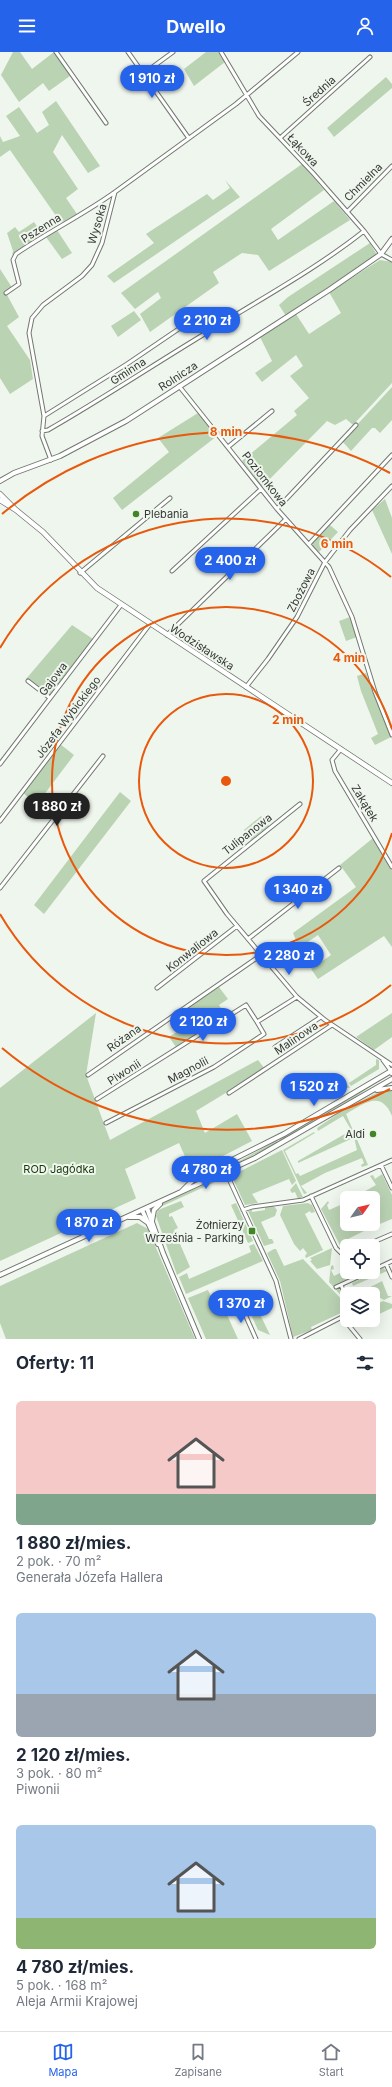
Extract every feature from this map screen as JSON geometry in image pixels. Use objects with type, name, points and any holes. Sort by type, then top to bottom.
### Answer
[{"type":"main road","name":"Wodzisławska","points":[[0,494],[16,510],[43,532],[96,588],[392,783]]},
{"type":"main road","name":"Wodzisławska","points":[[0,500],[16,510]]},
{"type":"street","points":[[56,52],[106,123]]},
{"type":"street","points":[[128,52],[188,137]]},
{"type":"street","points":[[143,74],[173,52]]},
{"type":"street","name":"Łąkowa","points":[[221,52],[259,116],[364,231],[381,254]]},
{"type":"street","points":[[291,52],[293,57]]},
{"type":"street","name":"Wysoka","points":[[51,460],[43,441],[42,431],[44,416],[30,338],[30,323],[43,304],[82,276],[92,265],[102,243],[114,192],[246,96],[298,52]]},
{"type":"street","name":"Średnia","points":[[280,138],[370,57]]},
{"type":"street","name":"Chmielna","points":[[347,212],[392,166]]},
{"type":"street","name":"Pszenna","points":[[6,293],[18,284],[13,260],[16,254],[67,222],[88,211],[114,192]]},
{"type":"street","name":"Gminna","points":[[42,431],[48,430],[93,405],[179,349],[272,293],[364,231]]},
{"type":"street","name":"Rolnicza","points":[[0,481],[14,473],[51,460],[118,426],[304,306],[381,254],[392,239]]},
{"type":"street","points":[[381,254],[392,260]]},
{"type":"street","points":[[44,416],[183,326]]},
{"type":"street","name":"Poziomkowa","points":[[178,386],[277,509],[325,562],[352,617],[375,692],[392,735]]},
{"type":"street","points":[[228,447],[272,411]]},
{"type":"street","points":[[277,509],[356,425]]},
{"type":"street","points":[[309,544],[392,455]]},
{"type":"street","name":"Zbożowa","points":[[246,687],[297,618],[325,562],[350,530],[392,486]]},
{"type":"street","points":[[172,571],[261,489]]},
{"type":"street","points":[[80,572],[170,498]]},
{"type":"street","points":[[167,636],[286,519]]},
{"type":"street","name":"Gajowa","points":[[0,764],[120,605]]},
{"type":"street","name":"Józefa Wybickiego","points":[[0,821],[150,624]]},
{"type":"street","points":[[28,681],[50,698]]},
{"type":"street","name":"Zakątek","points":[[341,749],[332,760],[335,771],[392,867]]},
{"type":"street","points":[[0,888],[103,756]]},
{"type":"street","name":"Tulipanowa","points":[[205,878],[300,804]]},
{"type":"street","points":[[248,939],[339,868]]},
{"type":"street","name":"Malinowa","points":[[205,878],[205,882],[237,926],[297,997],[332,1025],[392,1065]]},
{"type":"street","name":"Konwaliowa","points":[[157,988],[237,926]]},
{"type":"street","name":"Różana","points":[[88,1075],[261,955]]},
{"type":"street","points":[[257,1022],[297,997]]},
{"type":"street","name":"Piwonii","points":[[97,1099],[246,1006],[257,1022]]},
{"type":"street","points":[[275,1047],[321,1017]]},
{"type":"street","name":"Magnolii","points":[[106,1123],[214,1066],[264,1034],[257,1022]]},
{"type":"street","name":"Malinowa","points":[[229,1093],[332,1025]]},
{"type":"street","name":"Malinowa","points":[[382,1058],[392,1071]]},
{"type":"street","points":[[180,1194],[194,1179],[223,1166],[284,1134],[392,1071]]},
{"type":"street","points":[[0,1276],[226,1172],[280,1144],[392,1079]]},
{"type":"street","points":[[372,1091],[392,1088]]},
{"type":"street","points":[[243,1210],[252,1207],[298,1202],[392,1160]]},
{"type":"street","points":[[381,1165],[392,1188]]},
{"type":"street","points":[[223,1166],[276,1280],[291,1339]]},
{"type":"street","points":[[311,1196],[336,1248],[340,1252]]},
{"type":"street","points":[[150,1223],[154,1210],[163,1201]]},
{"type":"street","points":[[145,1209],[199,1339]]},
{"type":"street","points":[[123,1219],[140,1217],[150,1223]]},
{"type":"street","points":[[380,1239],[392,1234]]},
{"type":"street","points":[[380,1267],[392,1261]]},
{"type":"street","points":[[386,1264],[392,1277]]},
{"type":"street","points":[[336,1287],[353,1279]]},
{"type":"street","points":[[240,1303],[256,1339]]},
{"type":"street","points":[[299,1339],[342,1317],[345,1318],[352,1330],[360,1339]]},
{"type":"green space","points":[[13,52],[20,52],[32,69],[54,52],[70,76],[49,91],[43,83],[19,102],[1,75]]},
{"type":"green space","points":[[206,52],[218,52],[225,62],[194,86],[184,69]]},
{"type":"green space","points":[[386,77],[392,84],[392,88],[334,137],[327,128]]},
{"type":"green space","points":[[56,101],[100,166],[88,173],[62,135],[53,152],[78,189],[66,198],[77,214],[61,223],[10,150],[0,157],[0,136],[3,142],[20,136],[6,116],[19,107],[37,133],[49,125],[42,112]]},
{"type":"green space","points":[[302,164],[324,190],[271,229],[278,240],[334,201],[350,220],[269,271],[258,255],[242,253],[213,272],[219,283],[150,332],[140,314],[161,298],[158,292],[135,309],[121,293]]},
{"type":"green space","points":[[225,180],[240,197],[114,283],[107,276],[154,243],[146,234],[207,194],[213,200],[230,188]]},
{"type":"green space","points":[[34,222],[43,235],[12,255],[13,251],[7,233],[15,227],[19,232]]},
{"type":"green space","points":[[57,230],[72,253],[62,259],[46,237]]},
{"type":"green space","points":[[370,243],[377,255],[286,316],[279,305],[288,297]]},
{"type":"green space","points":[[380,260],[392,262],[392,383],[353,425],[346,419],[335,425],[327,421],[262,487],[242,461],[297,415],[294,411],[309,398],[290,376],[303,366],[296,355],[262,382],[255,373],[272,361],[260,337],[296,314],[309,334],[341,313],[329,292]]},
{"type":"green space","points":[[0,269],[13,289],[6,293],[19,317],[7,326],[30,360],[33,379],[10,394],[0,378]]},
{"type":"green space","points":[[134,311],[141,320],[118,337],[111,326]]},
{"type":"green space","points":[[392,387],[392,420],[380,433],[375,428],[372,428],[351,451],[342,441]]},
{"type":"green space","points":[[198,413],[217,436],[122,510],[113,498],[169,452],[158,438]]},
{"type":"green space","points":[[385,499],[392,518],[392,554],[372,510]]},
{"type":"green space","points":[[330,525],[338,532],[319,552],[311,544]]},
{"type":"green space","points":[[350,617],[357,637],[346,641],[339,621]]},
{"type":"green space","points":[[72,625],[93,639],[50,695],[29,679],[26,679]]},
{"type":"green space","points":[[366,673],[391,737],[375,745],[371,738],[378,734],[361,691],[357,676]]},
{"type":"green space","points":[[60,744],[74,755],[37,804],[23,793]]},
{"type":"green space","points":[[120,792],[131,801],[44,914],[34,905]]},
{"type":"green space","points":[[261,816],[269,826],[251,840],[244,830]]},
{"type":"green space","points":[[373,838],[392,871],[392,947],[384,936],[318,979],[311,969],[331,955],[318,935],[299,948],[293,933],[356,887],[340,865]]},
{"type":"green space","points":[[219,987],[228,999],[219,1005],[226,1016],[176,1047],[169,1037],[183,1028],[175,1015]]},
{"type":"green space","name":"ROD Jagódka","points":[[96,1013],[86,1075],[110,1140],[258,1060],[265,1069],[196,1111],[205,1133],[237,1114],[252,1141],[192,1172],[179,1143],[125,1169],[136,1198],[135,1199],[0,1261],[0,1088]]},
{"type":"green space","points":[[392,1013],[392,1037],[374,1050],[356,1037]]},
{"type":"green space","points":[[376,1059],[379,1060],[379,1069],[351,1086],[349,1083],[376,1065]]},
{"type":"green space","points":[[342,1077],[350,1088],[334,1087],[318,1097],[314,1095]]},
{"type":"green space","points":[[383,1078],[341,1107],[280,1142],[279,1140]]},
{"type":"green space","points":[[382,1090],[392,1090],[392,1116],[388,1108],[383,1103],[378,1101],[366,1103],[346,1114],[368,1165],[362,1167],[361,1165],[364,1163],[362,1158],[325,1173],[301,1186],[307,1193],[304,1194],[283,1150],[314,1132],[315,1133],[285,1151],[296,1174],[298,1173],[300,1176],[357,1150],[353,1133],[343,1116],[318,1131],[317,1128],[345,1109]]},
{"type":"green space","points":[[350,1131],[351,1139],[298,1163],[298,1161]]},
{"type":"green space","points":[[277,1140],[278,1143],[227,1168]]},
{"type":"green space","points":[[282,1150],[296,1181],[292,1185],[289,1179],[252,1194],[258,1203],[245,1205],[233,1179],[233,1175]]},
{"type":"green space","points":[[382,1174],[392,1195],[392,1219],[380,1224],[380,1191],[365,1191],[376,1185],[370,1176],[373,1175],[375,1179]]},
{"type":"green space","points":[[219,1178],[224,1178],[158,1208],[163,1203]]},
{"type":"green space","points":[[296,1183],[303,1197],[298,1199],[295,1192],[292,1193],[290,1190]]},
{"type":"green space","points":[[181,1201],[184,1207],[169,1214],[169,1217],[172,1216],[178,1228],[174,1230],[190,1267],[177,1275],[156,1216],[158,1210]]},
{"type":"green space","points":[[328,1201],[329,1203],[327,1205],[329,1210],[340,1205],[340,1231],[364,1231],[348,1239],[340,1239],[340,1245],[321,1209]]},
{"type":"green space","points":[[236,1203],[253,1241],[248,1243],[231,1205]]},
{"type":"green space","points":[[308,1203],[312,1205],[315,1212],[311,1213],[310,1211],[305,1214],[323,1250],[306,1258],[305,1256],[307,1253],[303,1248],[300,1251],[294,1244],[280,1215],[283,1206]]},
{"type":"green space","points":[[273,1205],[277,1210],[275,1216],[261,1222],[269,1239],[272,1239],[274,1243],[264,1246],[248,1211],[252,1209],[252,1212],[265,1210],[265,1207]]},
{"type":"green space","points":[[137,1223],[148,1229],[195,1339],[6,1339],[0,1323],[0,1286]]},
{"type":"green space","points":[[254,1244],[263,1261],[186,1294],[179,1277],[187,1273],[189,1279],[251,1252],[249,1246]]},
{"type":"green space","points":[[332,1248],[330,1265],[317,1269],[310,1261],[312,1260],[310,1258]]},
{"type":"green space","points":[[276,1249],[284,1266],[303,1259],[340,1298],[340,1313],[311,1327],[312,1330],[293,1337],[280,1281],[267,1253]]},
{"type":"green space","points":[[333,1265],[334,1269],[331,1270],[334,1276],[340,1273],[340,1279],[349,1279],[334,1286],[340,1290],[340,1294],[329,1282],[331,1266]]},
{"type":"green space","points":[[383,1268],[387,1271],[380,1274],[380,1269]]},
{"type":"green space","points":[[360,1279],[369,1279],[353,1286],[352,1283]]},
{"type":"green space","points":[[382,1281],[388,1296],[392,1296],[384,1300],[380,1298],[380,1287],[370,1287]]},
{"type":"green space","points":[[208,1290],[211,1296],[217,1293],[238,1339],[206,1339],[188,1298]]},
{"type":"green space","points":[[383,1301],[392,1304],[392,1308],[380,1314],[380,1302]]},
{"type":"green space","points":[[256,1306],[270,1335],[258,1330],[249,1310]]},
{"type":"place","name":"Plebania","points":[[136,514]]},
{"type":"place","name":"Aldi","points":[[373,1134]]},
{"type":"place","name":"Żołnierzy Września - Parking","points":[[252,1231]]}]
